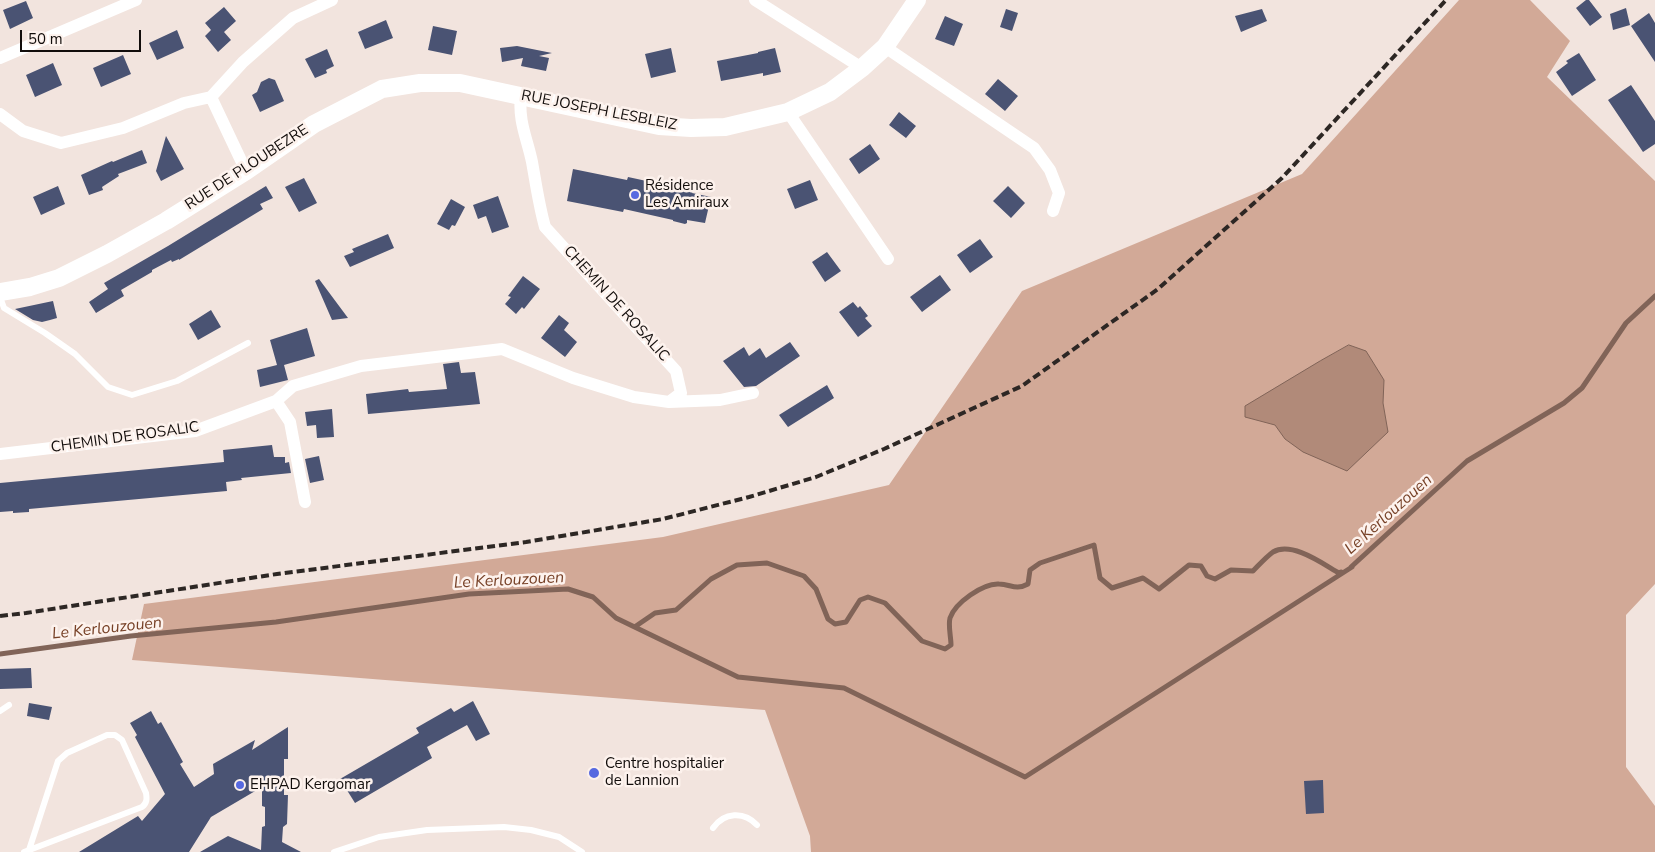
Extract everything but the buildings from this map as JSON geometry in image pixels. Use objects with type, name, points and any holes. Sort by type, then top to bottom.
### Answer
[{"type":"main road","name":"RUE JOSEPH LESBLEIZ","points":[[503,93],[659,126],[691,128],[725,127],[788,112],[830,92],[862,68],[885,47],[917,0]]},
{"type":"main road","name":"RUE DE PLOUBEZRE","points":[[0,292],[59,278],[107,254],[166,221],[246,171],[314,124],[382,89],[420,83],[460,83],[503,93]]},
{"type":"street","points":[[0,58],[136,0]]},
{"type":"street","points":[[0,114],[23,131],[61,143],[124,128],[184,103],[211,98],[243,62],[293,18],[332,0]]},
{"type":"street","points":[[755,0],[862,68]]},
{"type":"street","points":[[885,47],[1034,148],[1050,170],[1059,192],[1053,211]]},
{"type":"street","name":"CHEMIN DE ROSALIC","points":[[0,454],[196,431],[276,401],[294,386],[361,366],[502,349],[573,378],[634,397],[669,402],[681,393],[676,371],[545,227],[539,206],[532,161],[521,120],[521,96]]},
{"type":"street","points":[[211,98],[246,171]]},
{"type":"street","points":[[788,112],[888,259]]},
{"type":"street","points":[[669,402],[720,400],[753,393]]},
{"type":"street","points":[[276,401],[290,422],[305,502]]},
{"type":"lane","points":[[0,297],[4,308],[75,354],[108,387],[132,394],[177,381],[248,343]]},
{"type":"lane","points":[[0,711],[9,705]]},
{"type":"lane","points":[[107,735],[119,737],[146,792],[146,802],[144,805],[26,851],[58,761],[67,752],[107,735]]},
{"type":"lane","points":[[713,828],[718,821],[731,815],[746,816],[757,825]]},
{"type":"lane","points":[[334,852],[378,837],[427,830],[504,827],[531,830],[559,837],[582,852]]},
{"type":"shaded area","points":[[1459,0],[1530,0],[1570,41],[1547,77],[1655,181],[1655,584],[1626,615],[1626,767],[1655,806],[1655,852],[811,852],[810,836],[765,710],[132,660],[144,604],[663,537],[889,485],[1022,291],[1302,174]]},
{"type":"shaded area","points":[[1349,345],[1366,351],[1384,380],[1383,403],[1388,432],[1347,471],[1303,452],[1285,439],[1275,425],[1245,417],[1245,406]]},
{"type":"waterway","name":"Le Kerlouzouen","points":[[1351,567],[1467,461],[1564,403],[1582,388],[1626,323],[1655,296]]},
{"type":"waterway","name":"Le Kerlouzouen","points":[[636,626],[655,613],[676,610],[711,579],[737,565],[767,563],[804,576],[816,589],[828,619],[835,624],[846,622],[860,600],[868,597],[885,603],[922,641],[945,649],[951,645],[950,618],[963,600],[970,595],[993,585],[1024,586],[1028,584],[1030,570],[1040,563],[1094,545],[1100,578],[1112,588],[1143,578],[1159,589],[1189,565],[1201,566],[1207,576],[1215,579],[1231,570],[1253,571],[1270,554],[1281,549],[1298,551],[1339,573],[1341,572]]},
{"type":"waterway","points":[[0,654],[131,636],[276,622],[469,594],[568,589],[593,597],[616,618],[738,677],[844,688],[1025,777],[1352,567]]},
{"type":"railway","points":[[0,616],[277,574],[526,542],[663,519],[749,497],[816,477],[884,449],[1022,386],[1158,289],[1282,178],[1446,0]]},
{"type":"place","name":"Résidence Les Amiraux","points":[[635,195]]},
{"type":"place","name":"Centre hospitalier de Lannion","points":[[594,773]]},
{"type":"place","name":"EHPAD Kergomar","points":[[240,785]]}]
